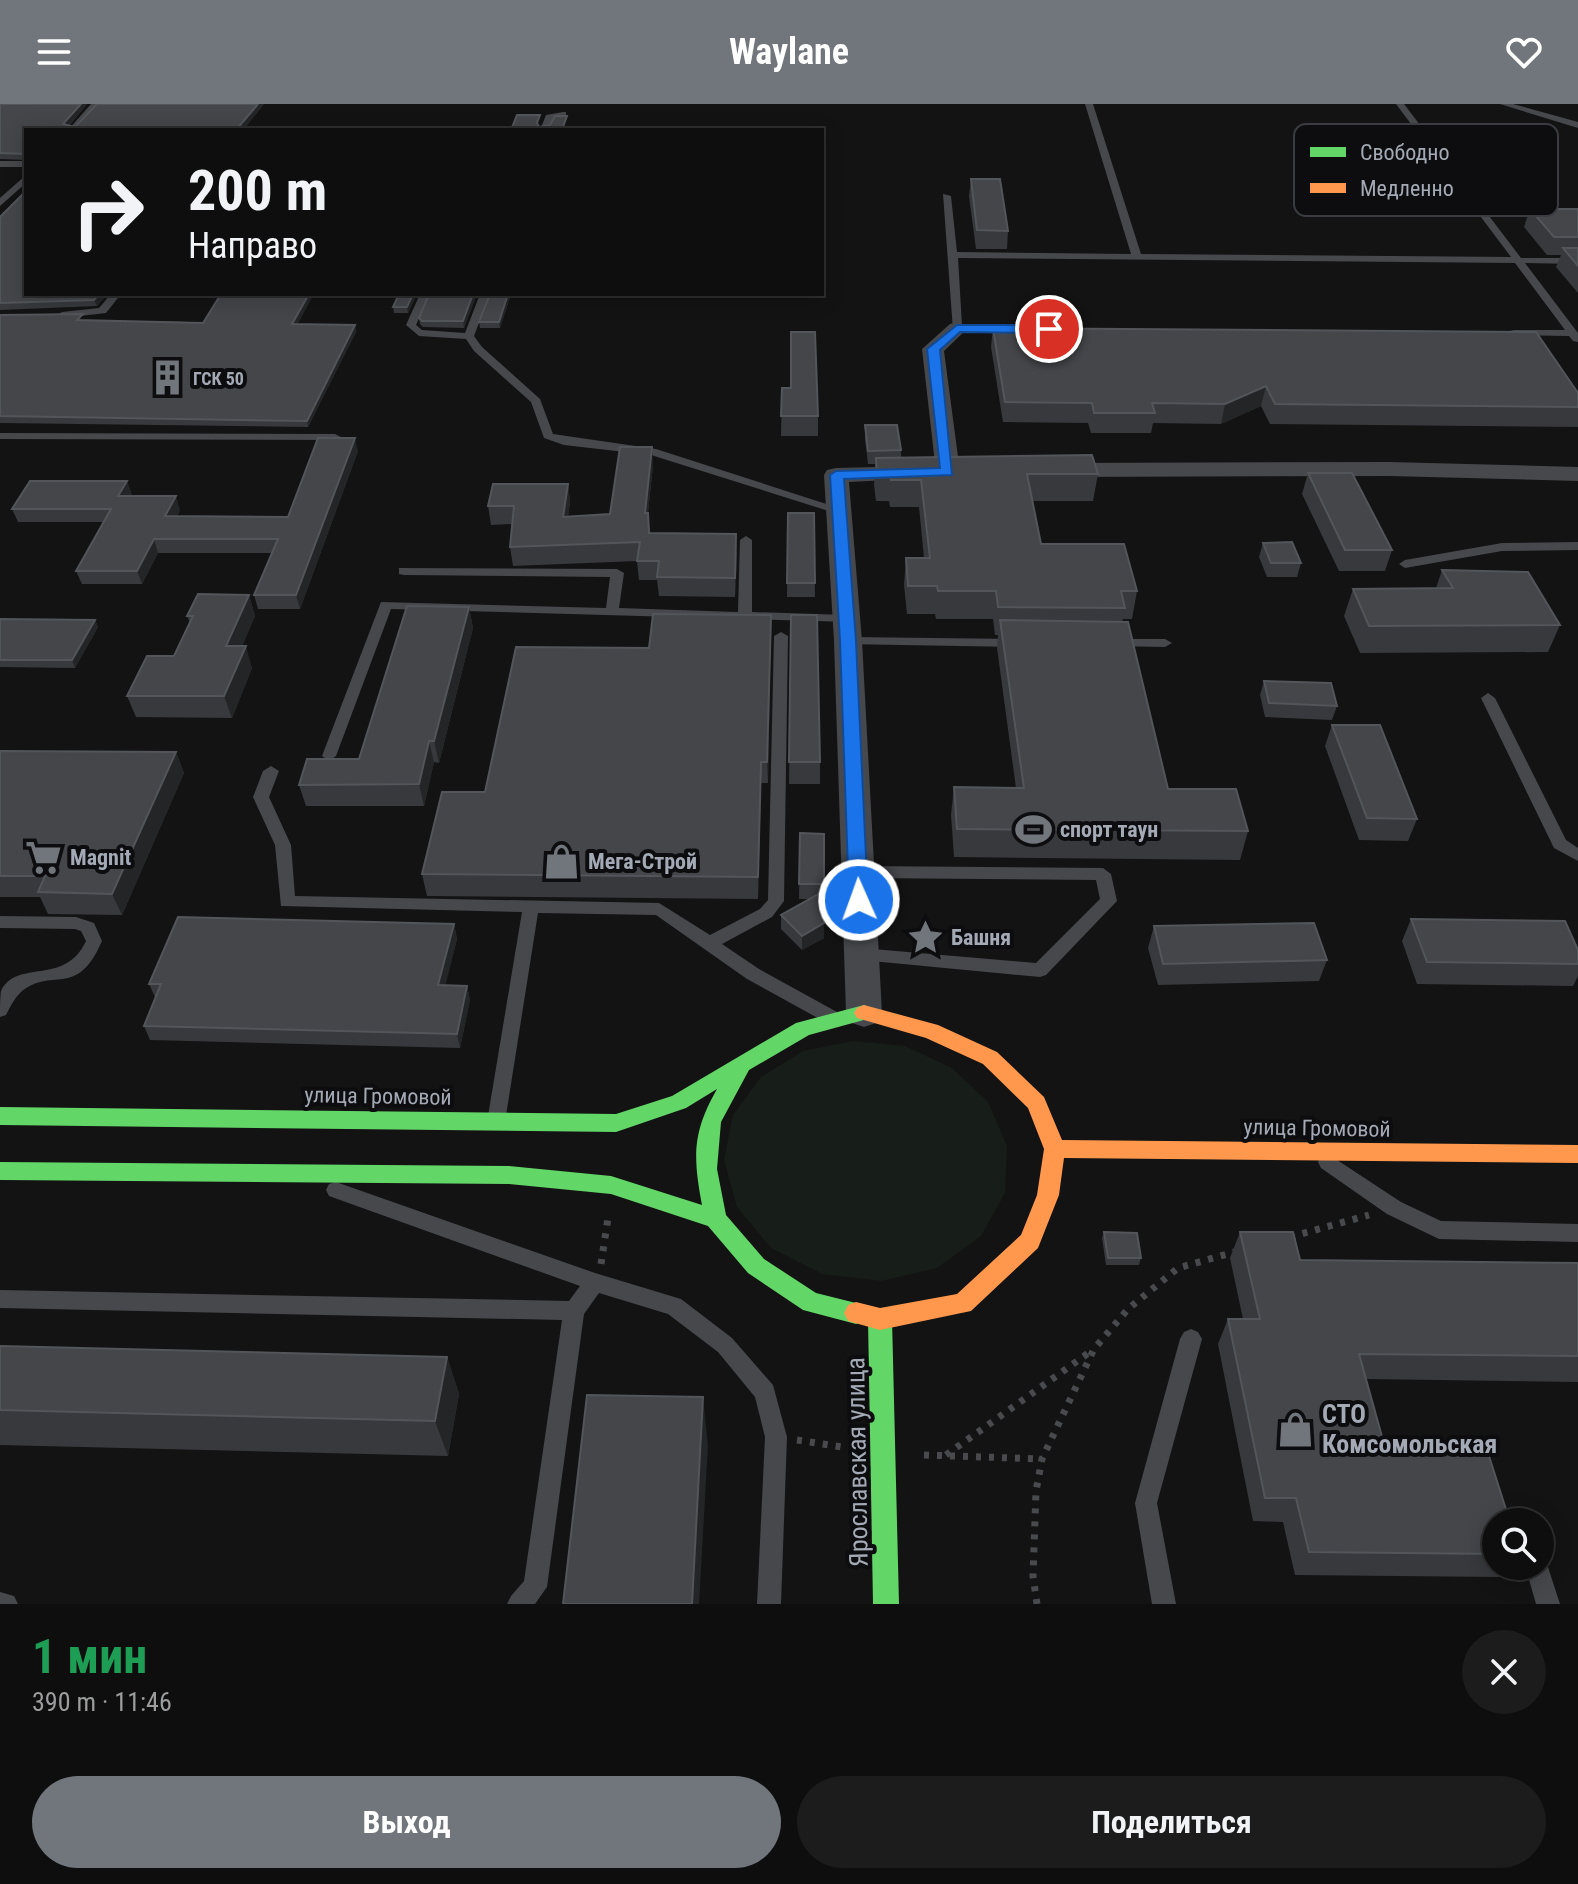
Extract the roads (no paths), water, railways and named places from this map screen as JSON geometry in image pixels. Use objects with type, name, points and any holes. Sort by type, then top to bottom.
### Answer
[{"type":"main road","name":"улица Громовой","points":[[0,1116],[616,1123],[679,1102],[803,1029],[850,1016]]},
{"type":"main road","points":[[742,1064],[710,1121],[706,1169],[716,1219],[756,1266],[811,1302],[880,1319],[963,1303],[1030,1241],[1048,1195],[1055,1149],[1037,1103],[990,1058],[931,1031],[850,1016]]},
{"type":"main road","name":"улица Громовой","points":[[1055,1149],[1578,1154]]},
{"type":"main road","points":[[0,1171],[509,1175],[611,1185],[716,1219]]},
{"type":"main road","name":"Ярославская улица","points":[[880,1319],[886,1604]]},
{"type":"street","points":[[948,472],[933,349],[957,328]]},
{"type":"street","points":[[1026,471],[1389,469],[1578,474]]},
{"type":"street","points":[[850,1016],[861,954],[847,630],[836,475],[979,472]]},
{"type":"lane","points":[[74,128],[96,104]]},
{"type":"lane","points":[[1089,104],[1136,255]]},
{"type":"lane","points":[[1400,104],[1415,124]]},
{"type":"lane","points":[[1504,104],[1578,125]]},
{"type":"lane","points":[[545,128],[549,117],[563,114]]},
{"type":"lane","points":[[0,164],[24,164]]},
{"type":"lane","points":[[0,203],[24,180]]},
{"type":"lane","points":[[946,196],[957,328],[1036,329]]},
{"type":"lane","points":[[1484,216],[1575,337]]},
{"type":"lane","points":[[953,255],[1516,258],[1578,261]]},
{"type":"lane","points":[[44,315],[102,311],[114,296]]},
{"type":"lane","points":[[424,296],[411,325],[419,333],[469,336]]},
{"type":"lane","points":[[469,336],[484,296]]},
{"type":"lane","points":[[1494,333],[1575,337]]},
{"type":"lane","points":[[469,336],[478,349],[536,401],[548,436],[564,441],[652,452],[839,510]]},
{"type":"lane","points":[[0,436],[335,437]]},
{"type":"lane","points":[[745,616],[746,540]]},
{"type":"lane","points":[[1405,564],[1502,547],[1578,546]]},
{"type":"lane","points":[[404,571],[617,573],[612,611]]},
{"type":"lane","points":[[329,756],[386,605],[745,616],[847,630],[1038,643]]},
{"type":"lane","points":[[708,944],[766,913],[776,901],[781,636]]},
{"type":"lane","points":[[1101,643],[1165,643]]},
{"type":"lane","points":[[1488,698],[1560,844],[1578,855]]},
{"type":"lane","points":[[271,771],[261,797],[283,845],[287,902],[659,909],[753,974],[850,1016]]},
{"type":"lane","points":[[858,872],[1103,874],[1109,901],[1040,970],[861,954]]},
{"type":"lane","points":[[496,1122],[531,906]]},
{"type":"lane","points":[[0,922],[76,923],[88,927],[94,941],[85,960],[75,968],[47,979],[23,981],[12,989],[0,1010]]},
{"type":"lane","points":[[1313,1152],[1394,1208],[1439,1230],[1578,1233]]},
{"type":"lane","points":[[289,1173],[595,1282],[674,1306],[725,1345],[765,1392],[776,1437],[769,1604]]},
{"type":"lane","points":[[519,1604],[535,1587],[574,1311],[595,1282]]},
{"type":"lane","points":[[0,1299],[574,1311]]},
{"type":"lane","points":[[1164,1604],[1146,1503],[1191,1339]]},
{"type":"lane","points":[[1541,1580],[1548,1604]]},
{"type":"lane","points":[[0,1604],[6,1604]]},
{"type":"place","name":"ГСК 50","points":[[167,378]]},
{"type":"place","name":"спорт таун","points":[[1034,829]]},
{"type":"place","name":"Magnit","points":[[44,857]]},
{"type":"place","name":"Мега-Строй","points":[[562,861]]},
{"type":"place","name":"Башня","points":[[925,937]]},
{"type":"place","name":"СТО Комсомольская","points":[[1296,1429]]}]
